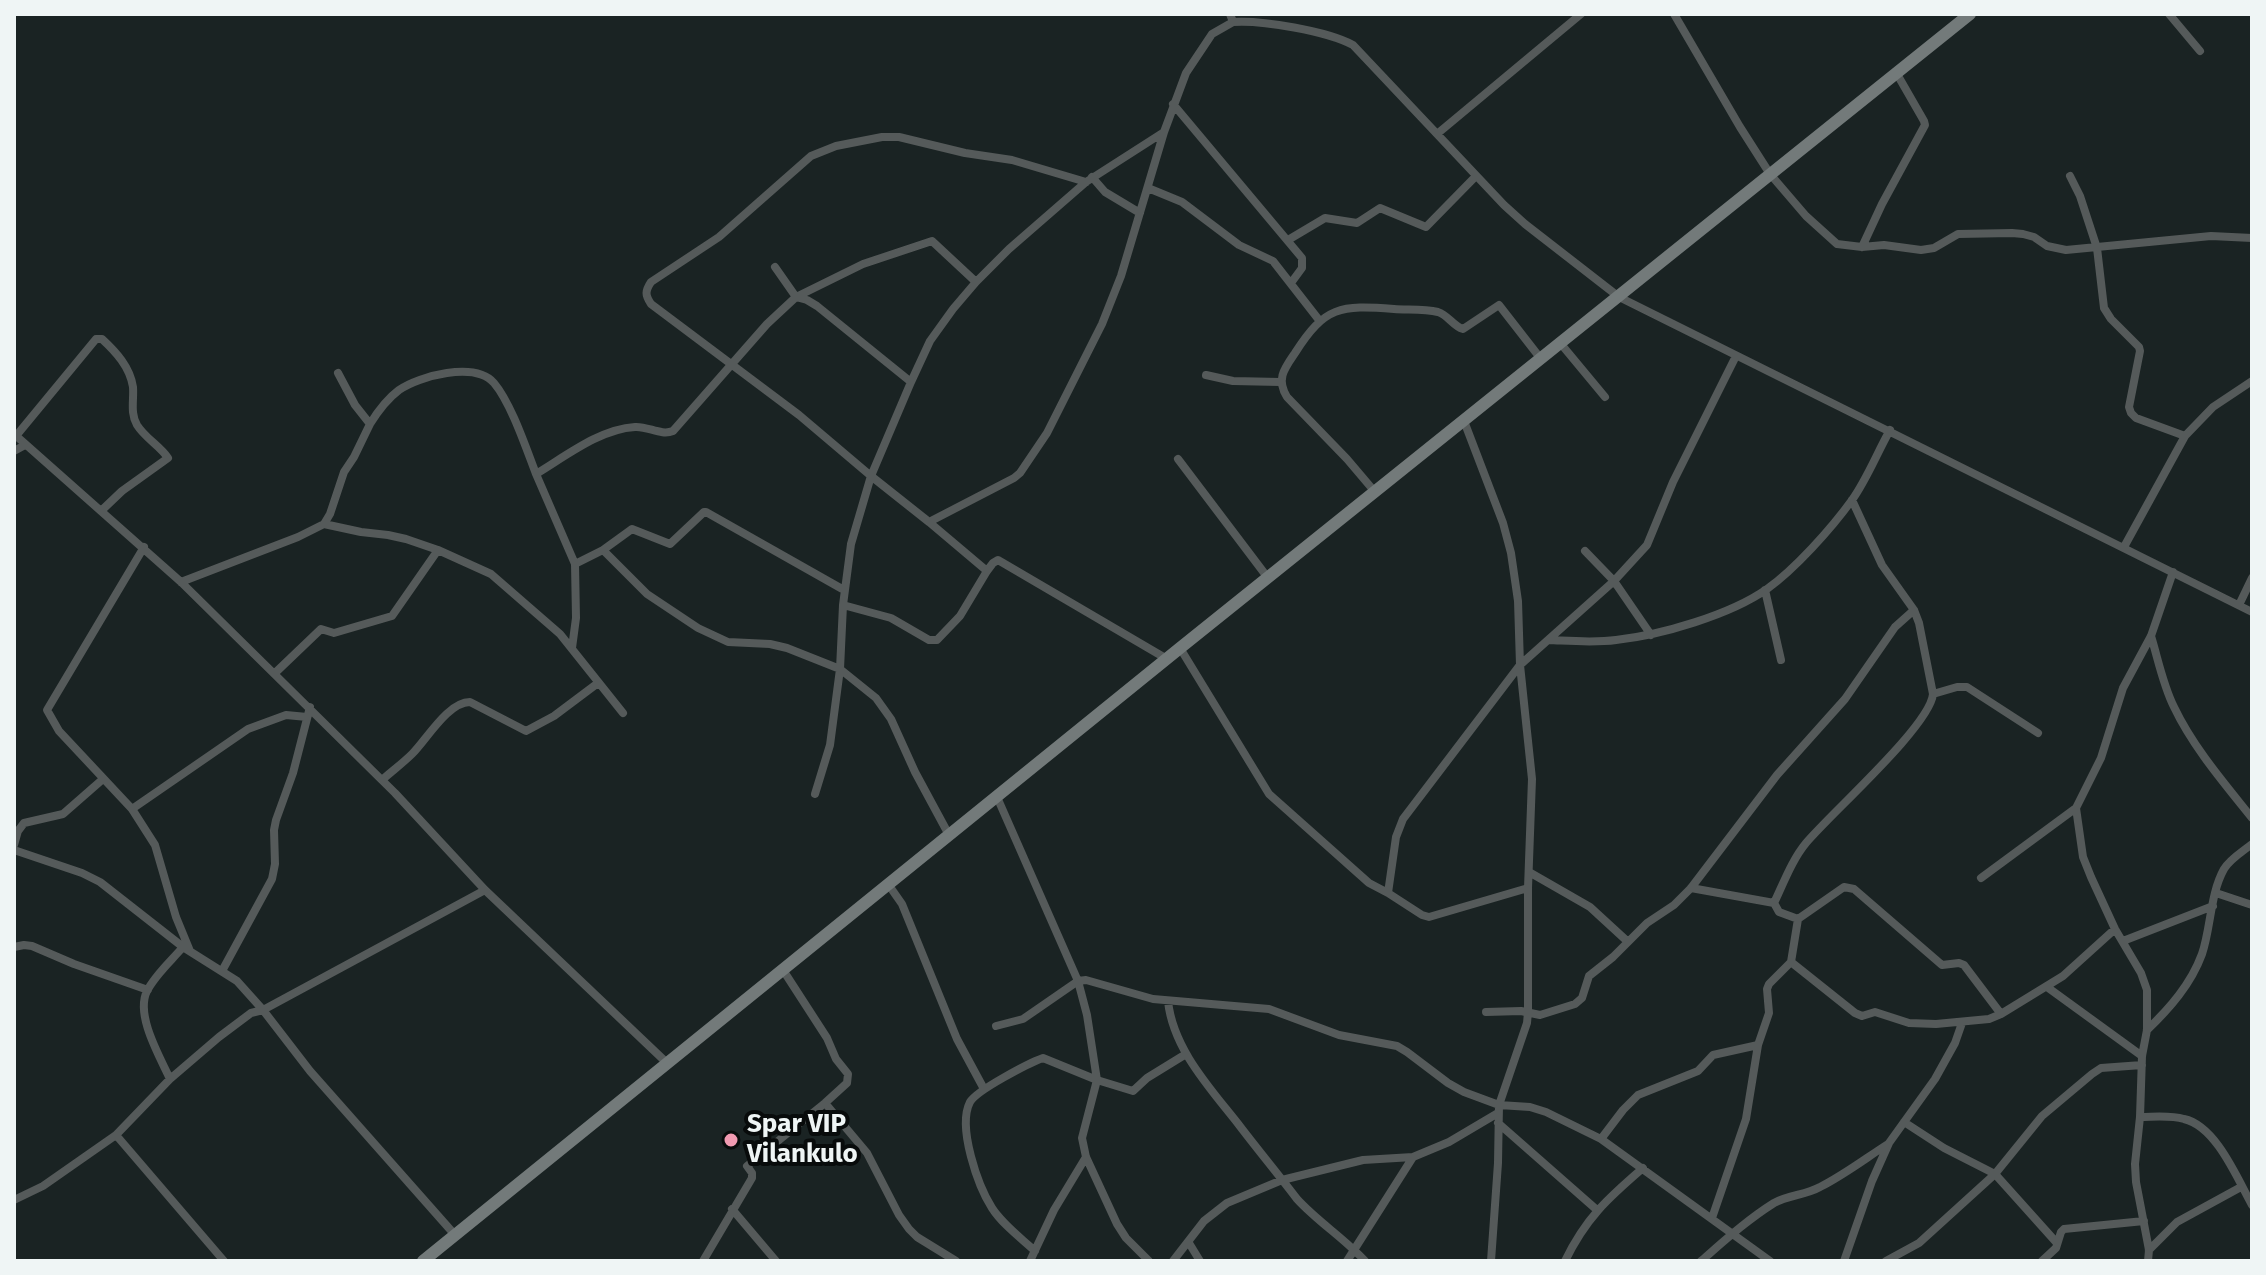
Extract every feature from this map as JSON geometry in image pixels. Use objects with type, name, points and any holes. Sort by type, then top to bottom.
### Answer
[{"type":"main road","points":[[423,1261],[1970,14]]},
{"type":"street","points":[[1437,134],[1581,14]]},
{"type":"street","points":[[1674,14],[1770,174],[1799,209],[1837,244],[1921,250],[1934,248],[1958,234],[2012,233],[2034,237],[2047,246],[2066,250],[2211,236],[2252,238]]},
{"type":"street","points":[[2169,14],[2200,51]]},
{"type":"street","points":[[929,522],[1020,473],[1060,411],[1102,324],[1121,276],[1164,132],[1186,73],[1212,34],[1231,18],[1327,34],[1353,45],[1525,224],[1619,297],[2252,612]]},
{"type":"street","points":[[1862,247],[1925,125],[1897,74]]},
{"type":"street","points":[[1173,104],[1303,262],[1291,283]]},
{"type":"street","points":[[815,794],[830,745],[851,544],[871,476],[930,341],[976,282],[1009,249],[1089,180],[1164,132]]},
{"type":"street","points":[[987,571],[799,415],[651,304],[646,289],[651,282],[719,237],[811,156],[836,146],[882,137],[899,137],[965,153],[1012,160],[1089,180],[1140,213]]},
{"type":"street","points":[[1288,240],[1325,218],[1357,223],[1380,208],[1426,227],[1476,176]]},
{"type":"street","points":[[2070,176],[2097,248],[2104,308],[2111,319],[2137,343],[2140,351],[2129,407],[2131,413],[2136,418],[2185,436]]},
{"type":"street","points":[[1148,188],[1182,202],[1239,245],[1273,261],[1319,320]]},
{"type":"street","points":[[536,474],[611,433],[633,427],[667,434],[673,431],[767,324],[796,297],[863,264],[929,241],[936,243],[976,282]]},
{"type":"street","points":[[775,267],[796,297],[817,306],[911,382]]},
{"type":"street","points":[[1375,492],[1287,397],[1280,382],[1281,373],[1319,320],[1344,308],[1369,307],[1440,313],[1463,329],[1499,305],[1541,359]]},
{"type":"street","points":[[101,511],[122,491],[168,458],[137,425],[133,414],[133,385],[117,353],[102,339],[96,339],[15,435],[181,582],[275,673],[308,712],[382,780],[485,890],[667,1063]]},
{"type":"street","points":[[1561,344],[1605,397]]},
{"type":"street","points":[[1388,893],[1396,837],[1403,819],[1520,665],[1614,581],[1647,545],[1673,482],[1736,356]]},
{"type":"street","points":[[181,582],[324,524],[344,472],[370,424],[387,401],[400,390],[420,379],[461,372],[485,376],[494,383],[514,418],[575,564],[576,618],[572,648]]},
{"type":"street","points":[[338,373],[355,405],[370,424]]},
{"type":"street","points":[[1206,375],[1233,381],[1280,382]]},
{"type":"street","points":[[2124,547],[2185,436],[2213,407],[2252,381]]},
{"type":"street","points":[[1464,421],[1495,499],[1511,553],[1518,601],[1520,665],[1532,779],[1528,1012],[1499,1109],[1491,1261]]},
{"type":"street","points":[[1549,640],[1587,642],[1651,635],[1709,617],[1765,590],[1785,574],[1852,500],[1890,430]]},
{"type":"street","points":[[14,451],[25,445]]},
{"type":"street","points":[[1178,459],[1268,578]]},
{"type":"street","points":[[1774,903],[1803,847],[1917,724],[1932,702],[1933,694],[1914,610],[1882,565],[1852,500]]},
{"type":"street","points":[[575,564],[603,550],[632,529],[670,544],[706,512],[844,590]]},
{"type":"street","points":[[324,524],[388,535],[438,550],[491,574],[572,648],[623,713]]},
{"type":"street","points":[[144,547],[47,710],[59,731],[132,809],[155,845],[186,950]]},
{"type":"street","points":[[275,673],[321,629],[334,633],[392,616],[438,550]]},
{"type":"street","points":[[603,550],[647,594],[698,628],[728,642],[787,648],[840,669],[876,698],[891,719],[949,835]]},
{"type":"street","points":[[1585,551],[1614,581],[1651,635]]},
{"type":"street","points":[[843,605],[891,618],[934,641],[960,616],[987,571],[998,560],[1167,659]]},
{"type":"street","points":[[1981,878],[2076,808],[2101,758],[2123,688],[2151,636],[2173,572]]},
{"type":"street","points":[[2239,605],[2252,578]]},
{"type":"street","points":[[1765,590],[1781,660]]},
{"type":"street","points":[[1486,1012],[1540,1015],[1575,1004],[1582,998],[1589,976],[1691,888],[1777,775],[1845,699],[1895,627],[1914,610]]},
{"type":"street","points":[[2151,636],[2172,704],[2181,721],[2207,761],[2252,818]]},
{"type":"street","points":[[1180,648],[1269,794],[1369,883],[1429,917],[1528,888]]},
{"type":"street","points":[[382,780],[413,753],[443,718],[465,701],[526,731],[554,716],[598,683]]},
{"type":"street","points":[[1933,694],[1967,687],[2038,733]]},
{"type":"street","points":[[132,809],[248,729],[286,715],[308,712]]},
{"type":"street","points":[[222,971],[272,879],[276,820],[293,773],[308,712]]},
{"type":"street","points":[[103,779],[63,814],[24,823],[18,831],[14,848],[100,882],[186,950],[237,981],[310,1071],[455,1235]]},
{"type":"street","points":[[997,797],[1078,981],[1090,1026],[1097,1080],[1082,1138],[1086,1157],[1117,1224],[1149,1261]]},
{"type":"street","points":[[2076,808],[2083,857],[2147,990],[2147,1030],[2135,1164],[2149,1250],[2148,1261]]},
{"type":"street","points":[[2147,1030],[2171,1007],[2186,985],[2201,955],[2224,870],[2233,858],[2252,844]]},
{"type":"street","points":[[1529,872],[1583,902],[1627,941]]},
{"type":"street","points":[[888,884],[902,904],[957,1039],[984,1089]]},
{"type":"street","points":[[1712,1218],[1746,1119],[1758,1045],[1769,1013],[1767,989],[1791,962],[1798,919],[1844,887],[1854,889],[1942,965],[1964,965],[2001,1014]]},
{"type":"street","points":[[1691,888],[1774,903]]},
{"type":"street","points":[[14,1200],[43,1186],[116,1135],[170,1079],[251,1013],[263,1010],[485,890]]},
{"type":"street","points":[[2216,893],[2252,905]]},
{"type":"street","points":[[1774,903],[1779,912],[1798,919]]},
{"type":"street","points":[[2123,941],[2213,906]]},
{"type":"street","points":[[1791,962],[1862,1016],[1875,1012],[1909,1023],[1962,1023],[2001,1014],[2047,987],[2115,929]]},
{"type":"street","points":[[14,947],[32,946],[148,990]]},
{"type":"street","points":[[170,1079],[147,1025],[144,1007],[148,990],[186,950]]},
{"type":"street","points":[[703,1261],[752,1178],[747,1166],[847,1083],[848,1074],[783,970]]},
{"type":"street","points":[[996,1026],[1023,1019],[1078,981],[1092,981],[1153,999],[1269,1009],[1339,1035],[1397,1046],[1448,1083],[1499,1109],[1538,1110],[1601,1139],[1770,1261]]},
{"type":"street","points":[[2047,987],[2142,1061]]},
{"type":"street","points":[[1168,1001],[1174,1029],[1186,1054],[1310,1213],[1365,1261]]},
{"type":"street","points":[[1844,1261],[1889,1143],[1935,1079],[1962,1023]]},
{"type":"street","points":[[1601,1139],[1638,1095],[1698,1071],[1713,1055],[1758,1045]]},
{"type":"street","points":[[1035,1251],[1001,1220],[991,1206],[972,1164],[966,1113],[973,1097],[1043,1058],[1133,1091],[1147,1078],[1186,1054]]},
{"type":"street","points":[[1886,1261],[1919,1243],[1995,1174],[2042,1116],[2092,1074],[2101,1068],[2142,1061]]},
{"type":"street","points":[[825,1103],[867,1153],[909,1229],[956,1261]]},
{"type":"street","points":[[1173,1261],[1204,1221],[1227,1203],[1282,1180],[1363,1160],[1413,1157],[1449,1142],[1499,1109]]},
{"type":"street","points":[[2140,1117],[2180,1117],[2204,1129],[2218,1143],[2251,1202]]},
{"type":"street","points":[[1904,1122],[1944,1148],[1995,1174],[2056,1242]]},
{"type":"street","points":[[1498,1123],[1597,1210]]},
{"type":"street","points":[[116,1135],[224,1261]]},
{"type":"street","points":[[1701,1261],[1771,1205],[1821,1187],[1889,1143]]},
{"type":"street","points":[[1030,1261],[1054,1210],[1086,1157]]},
{"type":"street","points":[[1347,1261],[1413,1157]]},
{"type":"street","points":[[1565,1261],[1574,1242],[1597,1210],[1643,1168]]},
{"type":"street","points":[[2149,1250],[2177,1222],[2241,1187]]},
{"type":"street","points":[[732,1209],[776,1261]]},
{"type":"street","points":[[2042,1261],[2056,1248],[2061,1232],[2069,1228],[2144,1221]]},
{"type":"street","points":[[1189,1243],[1200,1261]]},
{"type":"place","name":"Spar VIP Vilankulo","points":[[731,1140]]}]
